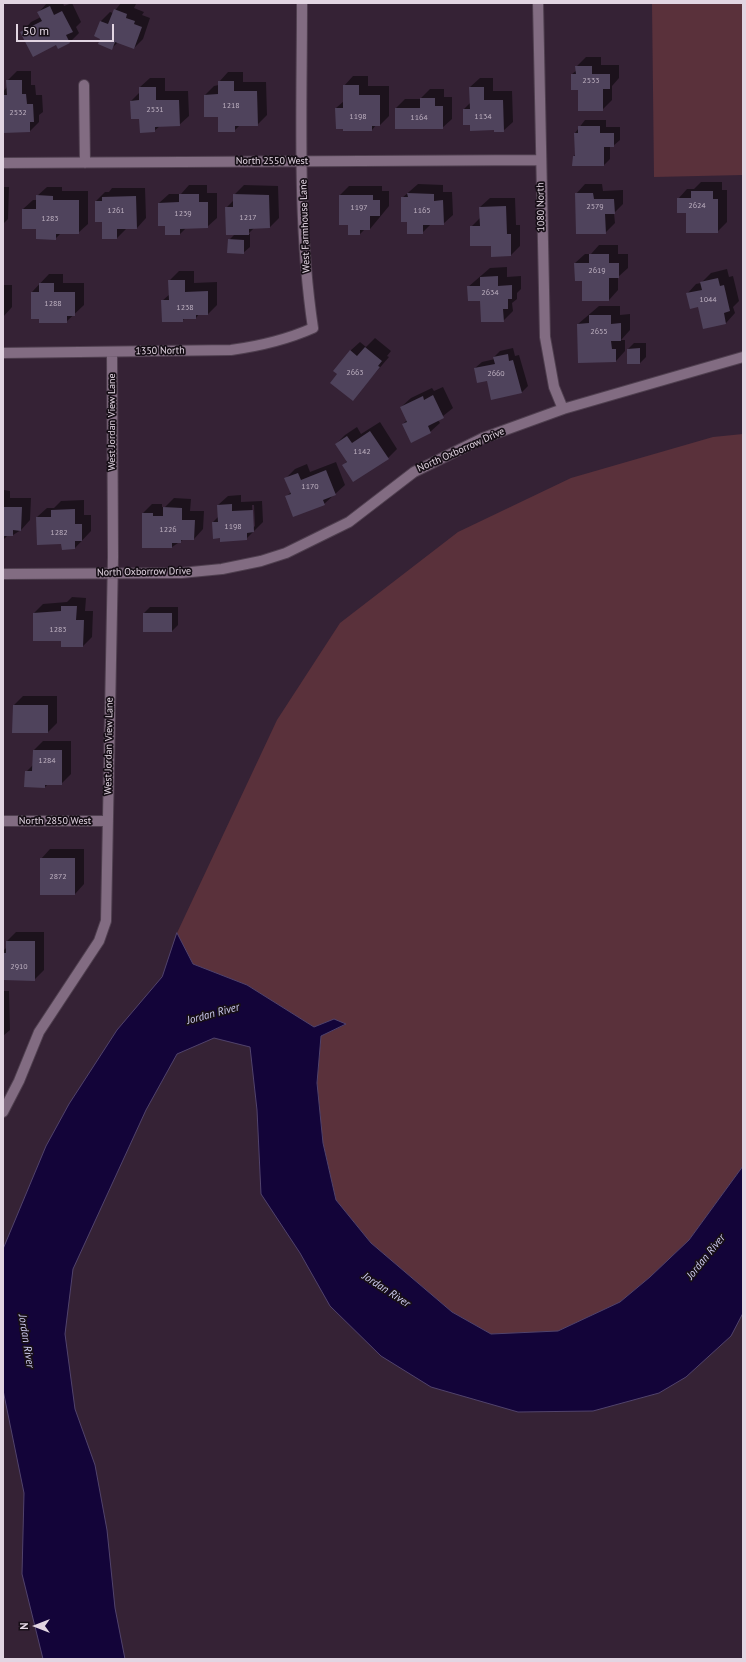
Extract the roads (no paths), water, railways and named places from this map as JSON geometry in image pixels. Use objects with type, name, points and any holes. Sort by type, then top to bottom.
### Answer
[{"type":"street","name":"West Farmhouse Lane","points":[[302,3],[302,161],[307,287],[313,328]]},
{"type":"street","name":"1080 North","points":[[538,3],[540,160],[545,337],[554,387],[563,409]]},
{"type":"street","points":[[84,85],[84,162]]},
{"type":"street","name":"North 2550 West","points":[[3,163],[540,160]]},
{"type":"street","name":"1350 North","points":[[3,352],[231,350],[267,345],[295,336],[313,328]]},
{"type":"street","name":"West Jordan View Lane","points":[[3,1112],[39,1032],[99,941],[106,921],[112,573],[112,352]]},
{"type":"street","name":"North Oxborrow Drive","points":[[3,574],[181,573],[222,569],[262,561],[286,552],[349,522],[414,472],[483,438],[563,409],[743,357]]},
{"type":"street","name":"North 2850 West","points":[[3,821],[108,821]]},
{"type":"water","name":"Jordan River","points":[[177,933],[193,964],[247,985],[314,1027],[334,1019],[346,1024],[321,1036],[317,1083],[323,1143],[336,1200],[371,1243],[452,1312],[491,1334],[558,1331],[620,1302],[650,1277],[689,1240],[743,1166],[743,1313],[731,1336],[686,1377],[659,1393],[593,1411],[518,1412],[431,1387],[381,1356],[330,1306],[300,1253],[261,1194],[257,1110],[250,1047],[214,1038],[177,1054],[146,1110],[73,1269],[65,1334],[75,1409],[95,1465],[107,1530],[115,1608],[125,1659],[43,1659],[22,1574],[24,1493],[3,1390],[3,1249],[46,1146],[69,1104],[117,1030],[162,977]]}]
